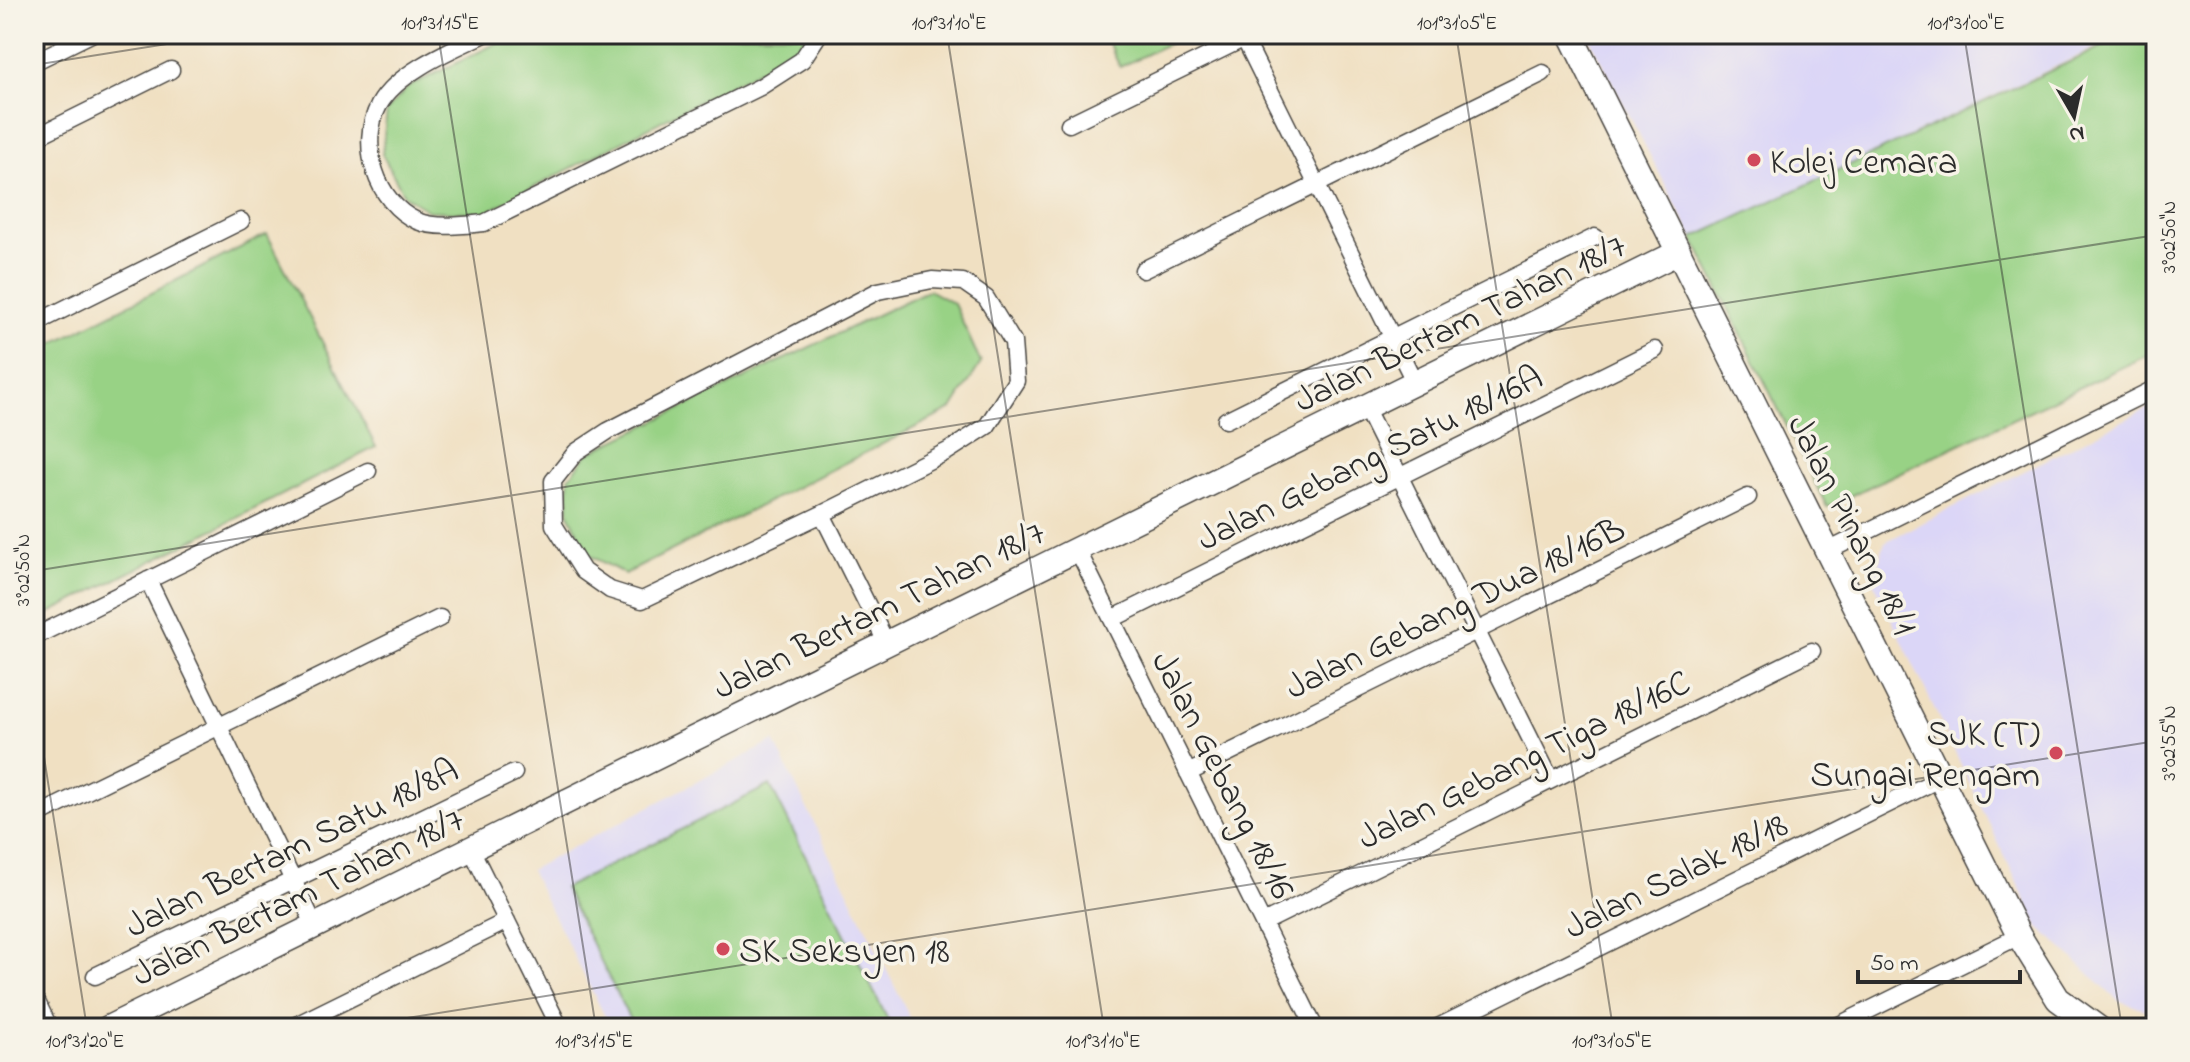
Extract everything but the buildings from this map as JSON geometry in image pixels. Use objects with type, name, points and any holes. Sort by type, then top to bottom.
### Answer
[{"type":"street","points":[[34,62],[91,34]]},
{"type":"street","points":[[485,34],[434,57],[405,78],[379,104],[371,134],[372,162],[382,188],[398,209],[419,222],[450,226],[484,223],[760,87],[802,60],[819,34]]},
{"type":"street","name":"Jalan Pinang 18/1","points":[[1570,34],[2019,936],[2058,999],[2098,1028]]},
{"type":"street","points":[[1069,124],[1248,36],[1317,185],[1415,383]]},
{"type":"street","points":[[34,138],[171,70]]},
{"type":"street","points":[[1143,270],[1543,73]]},
{"type":"street","points":[[34,324],[241,221]]},
{"type":"street","points":[[1226,420],[1595,237]]},
{"type":"street","name":"Jalan Bertam Tahan 18/7","points":[[108,1028],[1679,252]]},
{"type":"street","points":[[932,280],[963,282],[986,298],[1013,342],[1016,381],[987,426],[948,451],[822,514],[642,600],[610,590],[583,571],[554,525],[553,481],[576,452],[608,431],[878,291],[932,280]]},
{"type":"street","name":"Jalan Gebang Satu 18/16A","points":[[1112,619],[1655,350]]},
{"type":"street","points":[[1828,551],[2156,388]]},
{"type":"street","points":[[1365,407],[1551,780]]},
{"type":"street","points":[[34,637],[368,471]]},
{"type":"street","name":"Jalan Gebang Dua 18/16B","points":[[1188,773],[1748,497]]},
{"type":"street","points":[[822,514],[887,644]]},
{"type":"street","name":"Jalan Gebang 18/16","points":[[1077,549],[1315,1028]]},
{"type":"street","points":[[148,580],[315,926]]},
{"type":"street","points":[[34,817],[440,618]]},
{"type":"street","name":"Jalan Gebang Tiga 18/16C","points":[[1263,923],[1812,651]]},
{"type":"street","name":"Jalan Bertam Satu 18/8A","points":[[95,976],[514,773]]},
{"type":"street","name":"Jalan Salak 18/18","points":[[1436,1028],[1941,778]]},
{"type":"street","points":[[471,849],[560,1028]]},
{"type":"street","points":[[290,1028],[507,921]]},
{"type":"street","points":[[1833,1028],[2019,936]]},
{"type":"street","points":[[34,1005],[45,1028]]},
{"type":"shaded area","name":"Kolej Cemara","points":[[1587,34],[2124,34],[1693,238]]},
{"type":"shaded area","name":"SJK (T) Sungai Rengam","points":[[2156,404],[2156,1014],[2118,1000],[2038,926],[1873,580],[1885,542]]},
{"type":"shaded area","name":"SK Seksyen 18","points":[[774,741],[915,1028],[611,1028],[530,870]]},
{"type":"green space","points":[[515,34],[808,34],[796,51],[485,213],[429,211],[404,195],[382,154],[387,110],[408,87]]},
{"type":"green space","points":[[1104,34],[1188,34],[1120,67]]},
{"type":"green space","points":[[2129,34],[2156,34],[2156,351],[1827,507],[1693,238]]},
{"type":"green space","points":[[267,234],[376,447],[34,621],[34,353]]},
{"type":"green space","points":[[929,290],[954,304],[981,363],[952,409],[625,574],[589,555],[569,514],[569,478],[588,453]]},
{"type":"green space","name":"SK Seksyen 18","points":[[770,785],[892,1028],[634,1028],[564,888]]},
{"type":"place","name":"Kolej Cemara","points":[[1754,160]]},
{"type":"place","name":"SJK (T) Sungai Rengam","points":[[2056,753]]},
{"type":"place","name":"SK Seksyen 18","points":[[723,949]]}]
